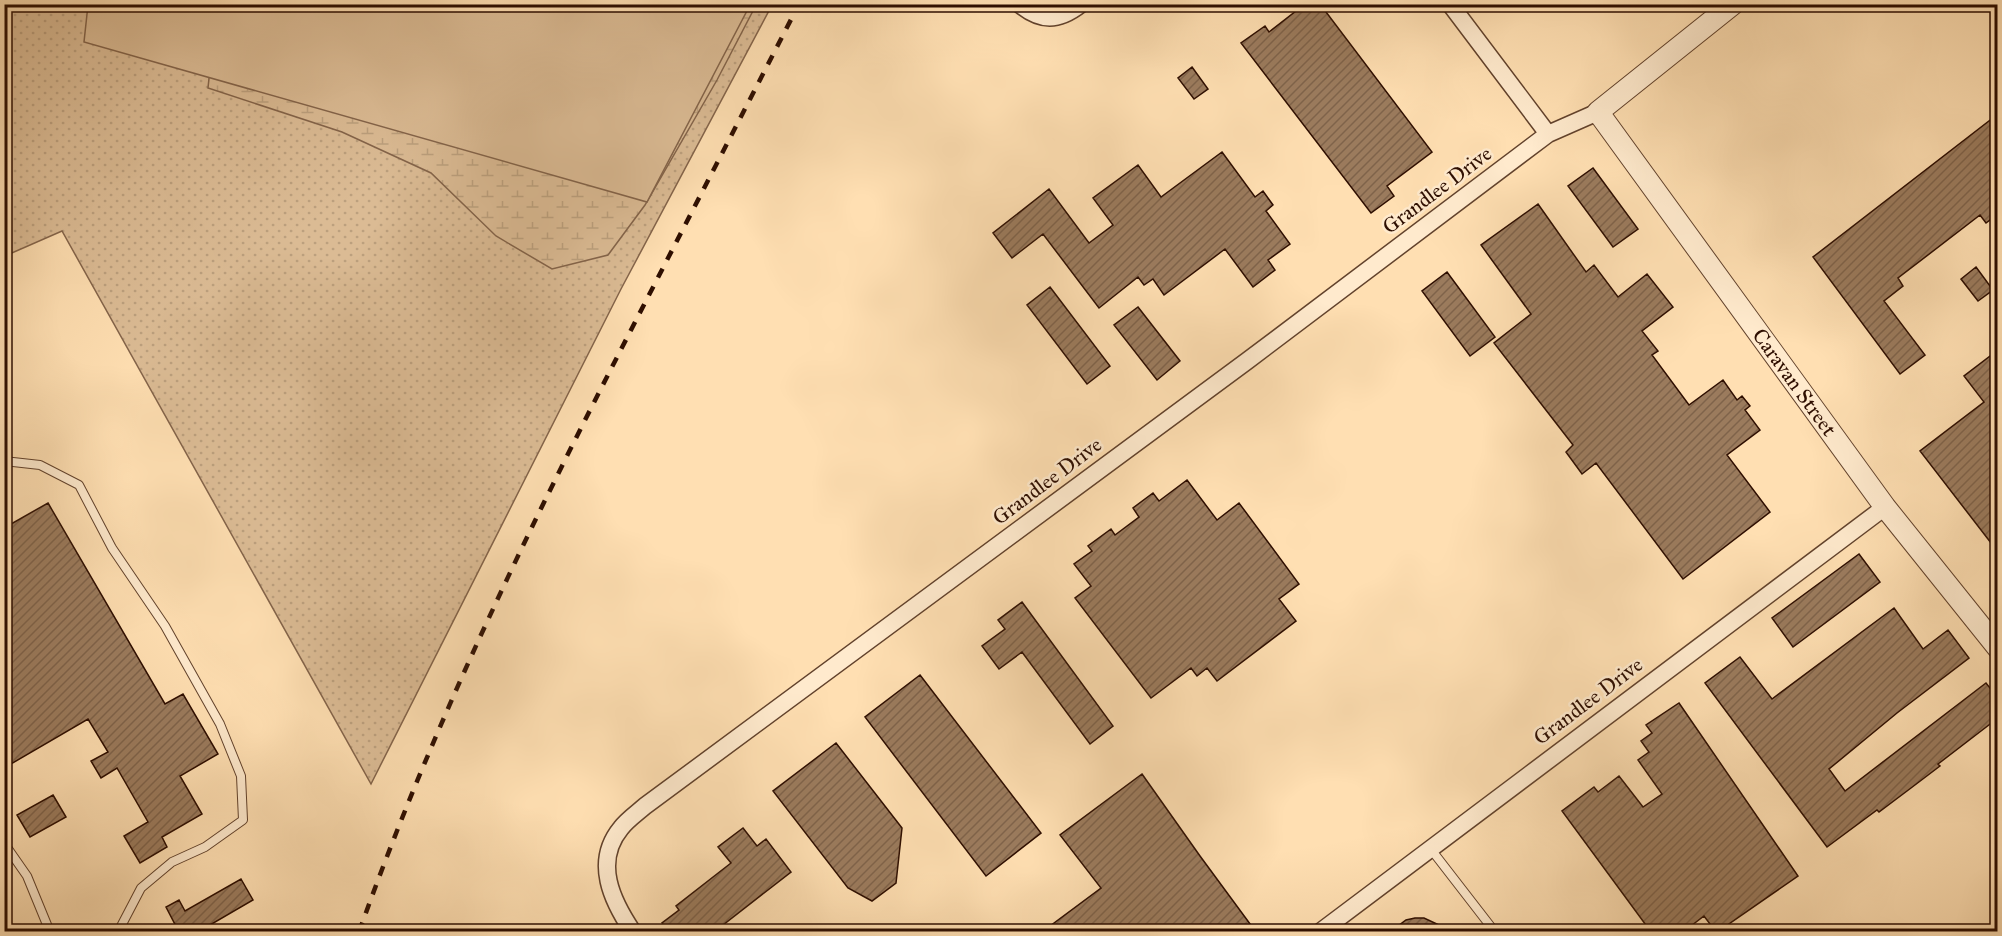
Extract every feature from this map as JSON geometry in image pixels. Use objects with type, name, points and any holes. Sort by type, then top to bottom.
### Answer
[{"type":"street","points":[[1019,4],[1033,15],[1051,19],[1072,12],[1081,4]]},
{"type":"street","points":[[1450,4],[1548,134]]},
{"type":"street","points":[[1598,112],[1733,4]]},
{"type":"street","name":"Grandlee Drive","points":[[633,932],[616,907],[607,862],[610,844],[621,828],[645,806],[1247,361],[1548,134],[1598,112]]},
{"type":"street","name":"Caravan Street","points":[[1598,112],[1885,507],[1998,648]]},
{"type":"street","name":"Grandlee Drive","points":[[1320,932],[1885,507]]},
{"type":"lane","points":[[4,461],[40,465],[79,485],[112,548],[189,667],[220,724],[241,776],[243,820],[206,847],[172,862],[141,888],[118,932]]},
{"type":"lane","points":[[4,843],[27,876],[50,932]]},
{"type":"lane","points":[[1430,848],[1495,932]]},
{"type":"green space","points":[[88,4],[750,5],[647,202],[84,42]]},
{"type":"green space","points":[[4,5],[772,5],[621,289],[371,784],[62,231],[5,256]]},
{"type":"green space","points":[[208,5],[756,5],[717,80],[645,205],[608,255],[552,269],[496,236],[431,173],[342,132],[208,88],[214,31]]},
{"type":"building","points":[[1305,4],[1320,4],[1432,152],[1387,186],[1394,196],[1371,213],[1241,43],[1265,26],[1269,32]]},
{"type":"building","points":[[1192,67],[1208,89],[1194,99],[1178,78]]},
{"type":"building","points":[[1998,114],[1998,214],[1986,223],[1980,215],[1898,278],[1903,286],[1884,301],[1925,355],[1900,374],[1813,257]]},
{"type":"building","points":[[1222,152],[1255,197],[1263,191],[1273,205],[1266,211],[1290,244],[1268,260],[1275,270],[1253,287],[1225,249],[1164,295],[1153,279],[1144,285],[1138,277],[1099,308],[1043,234],[1012,258],[993,233],[1049,189],[1089,243],[1113,225],[1093,198],[1138,165],[1161,197]]},
{"type":"building","points":[[1593,168],[1638,229],[1613,247],[1568,186]]},
{"type":"building","points":[[1538,204],[1586,272],[1594,265],[1618,297],[1647,274],[1673,307],[1642,331],[1658,351],[1652,355],[1689,405],[1723,380],[1737,400],[1742,396],[1750,406],[1745,410],[1760,430],[1727,455],[1770,512],[1683,579],[1596,463],[1582,474],[1566,452],[1573,445],[1494,343],[1531,314],[1481,245]]},
{"type":"building","points":[[1976,267],[1993,290],[1978,301],[1961,279]]},
{"type":"building","points":[[1447,272],[1495,337],[1470,356],[1422,291]]},
{"type":"building","points":[[1050,287],[1110,366],[1087,384],[1027,305]]},
{"type":"building","points":[[1138,307],[1180,361],[1157,380],[1114,325]]},
{"type":"building","points":[[1998,350],[1998,552],[1920,451],[1984,402],[1964,376]]},
{"type":"building","points":[[1187,480],[1217,520],[1239,503],[1299,584],[1279,599],[1296,621],[1217,681],[1207,668],[1197,676],[1191,668],[1151,698],[1075,598],[1091,586],[1074,564],[1092,551],[1088,546],[1111,529],[1115,535],[1139,517],[1133,508],[1153,493],[1159,501]]},
{"type":"building","points":[[48,503],[165,704],[183,694],[218,754],[180,776],[202,814],[162,837],[167,847],[140,863],[124,836],[148,822],[117,768],[101,778],[91,761],[108,752],[88,719],[4,768],[4,528]]},
{"type":"building","points":[[1859,554],[1880,582],[1793,647],[1772,618]]},
{"type":"building","points":[[1022,602],[1113,726],[1090,744],[1022,652],[999,669],[982,646],[1005,629],[998,620]]},
{"type":"building","points":[[1894,608],[1923,649],[1948,630],[1969,658],[1829,769],[1845,791],[1986,683],[1998,698],[1998,718],[1911,788],[1827,847],[1705,683],[1740,657],[1772,699]]},
{"type":"building","points":[[920,675],[1041,833],[986,876],[865,717]]},
{"type":"building","points":[[1679,703],[1798,876],[1729,924],[1731,927],[1725,932],[1716,932],[1704,916],[1683,932],[1651,932],[1562,811],[1594,787],[1598,792],[1619,776],[1643,807],[1662,794],[1638,760],[1649,752],[1641,741],[1652,733],[1646,725]]},
{"type":"building","points":[[836,743],[902,828],[896,883],[872,901],[848,888],[773,791]]},
{"type":"building","points":[[1142,774],[1256,932],[1042,932],[1101,888],[1060,835]]},
{"type":"building","points":[[53,795],[66,817],[30,837],[17,815]]},
{"type":"building","points":[[743,828],[757,846],[766,839],[791,872],[714,932],[669,932],[662,923],[679,910],[676,906],[731,863],[718,847]]},
{"type":"building","points":[[241,879],[253,900],[198,932],[179,932],[166,907],[179,900],[185,911]]},
{"type":"building","points":[[1424,918],[1454,932],[1390,932],[1406,920]]},
{"type":"railway","points":[[359,932],[388,854],[451,702],[520,552],[593,404],[799,4]]}]
